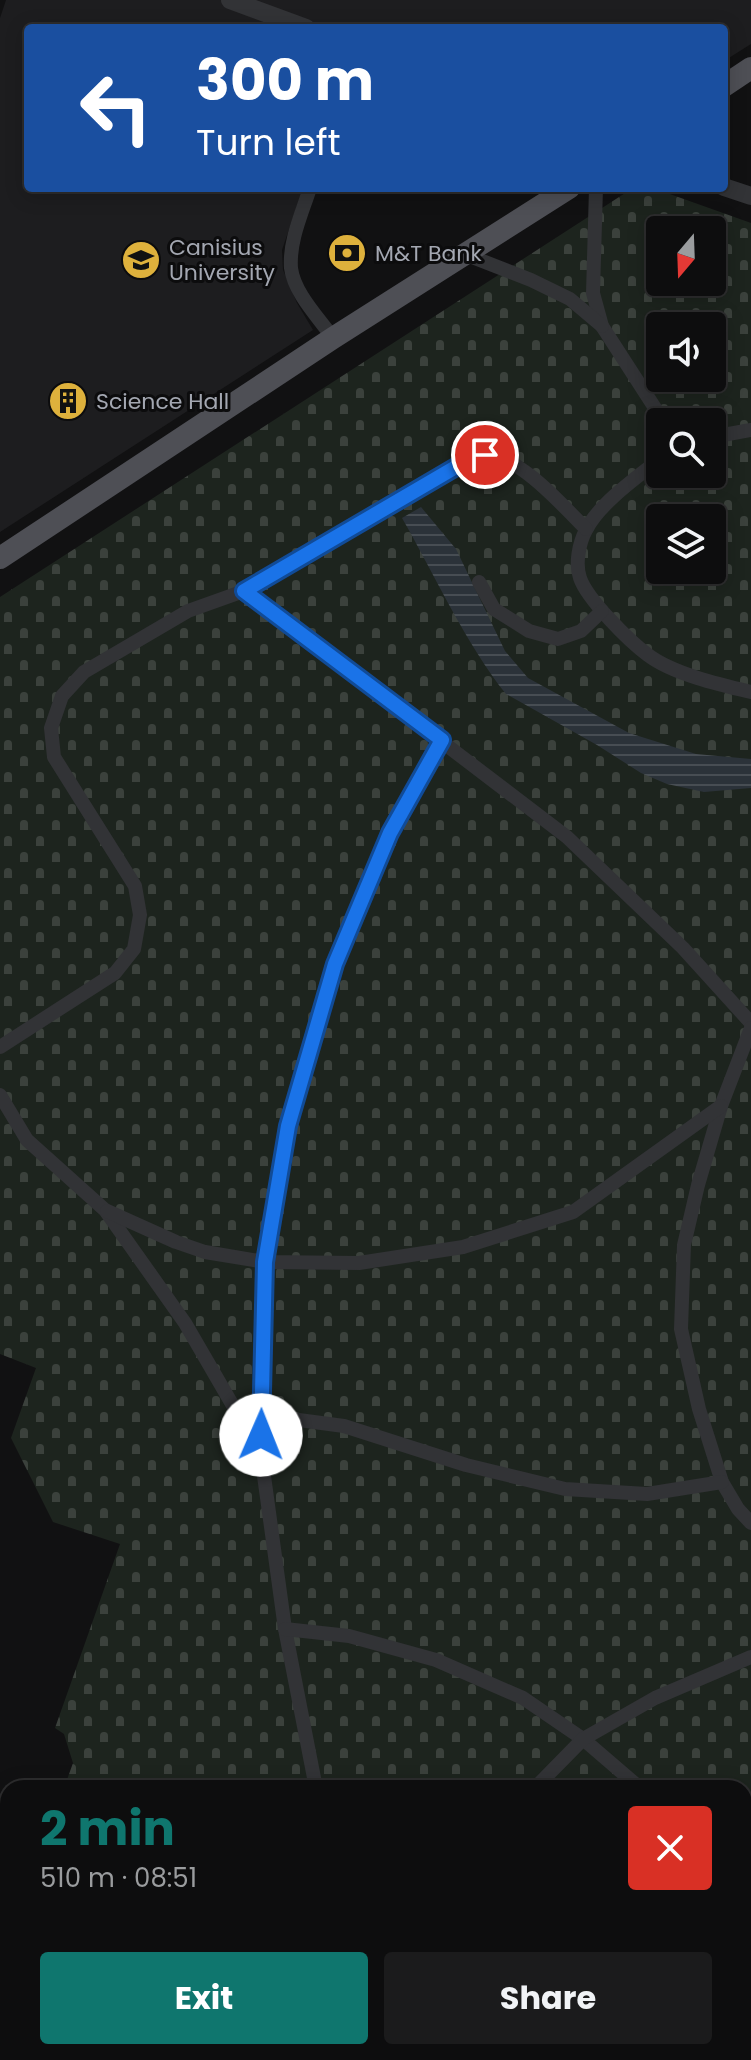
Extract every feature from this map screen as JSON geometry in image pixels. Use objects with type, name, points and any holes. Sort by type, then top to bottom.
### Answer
[{"type":"main road","points":[[728,83],[751,68]]},
{"type":"main road","points":[[0,558],[333,338],[563,192]]},
{"type":"street","points":[[230,0],[295,24]]},
{"type":"street","points":[[728,188],[751,196]]},
{"type":"street","points":[[309,192],[294,237],[291,269],[302,296],[333,338]]},
{"type":"street","points":[[596,192],[593,293],[602,326]]},
{"type":"street","points":[[467,255],[570,299],[602,326],[655,408]]},
{"type":"street","points":[[726,434],[751,430]]},
{"type":"street","points":[[0,1047],[115,973],[134,949],[140,915],[135,886],[54,757],[51,728],[62,696],[84,672],[188,611],[244,591],[442,475],[485,455],[511,462],[543,487],[586,529]]},
{"type":"street","points":[[646,471],[596,515],[586,529],[579,547],[580,577],[602,611],[649,656],[677,670],[751,692]]},
{"type":"street","points":[[479,582],[494,609],[529,631],[558,639],[581,631],[602,611]]},
{"type":"street","points":[[244,591],[567,837],[683,948],[751,1026],[721,1106],[684,1245],[681,1329],[699,1409],[722,1482],[738,1509],[751,1523]]},
{"type":"street","points":[[314,1780],[285,1629],[261,1454],[265,1262],[288,1126],[335,964],[390,833],[442,740]]},
{"type":"street","points":[[0,1095],[27,1140],[105,1210],[185,1323],[261,1454]]},
{"type":"street","points":[[105,1210],[205,1252],[265,1262],[359,1263],[448,1249],[573,1212],[721,1106]]},
{"type":"street","points":[[261,1415],[344,1426],[466,1465],[565,1489],[647,1494],[722,1482]]},
{"type":"street","points":[[285,1629],[349,1636],[436,1660],[523,1698],[583,1739],[631,1780]]},
{"type":"street","points":[[543,1780],[583,1739],[655,1698],[751,1657]]},
{"type":"shaded area","name":"Canisius University","points":[[6,0],[751,0],[751,44],[728,58],[728,24],[24,24],[24,192],[302,192],[282,250],[283,270],[313,330],[0,532],[0,18]]},
{"type":"shaded area","points":[[421,507],[456,549],[505,651],[528,678],[629,733],[696,754],[751,759],[751,788],[704,792],[667,784],[641,773],[506,694],[464,631],[402,518]]},
{"type":"green space","points":[[627,192],[664,192],[751,223],[751,1780],[67,1780],[73,1763],[64,1734],[55,1728],[120,1544],[53,1522],[11,1438],[36,1368],[0,1354],[0,597]]},
{"type":"place","name":"M&T Bank","points":[[347,253]]},
{"type":"place","name":"Canisius University","points":[[141,260]]},
{"type":"place","name":"Science Hall","points":[[68,401]]},
{"type":"route","points":[[261,1435],[265,1262],[288,1126],[335,964],[390,833],[442,740],[244,591],[461,464],[485,455]]}]
